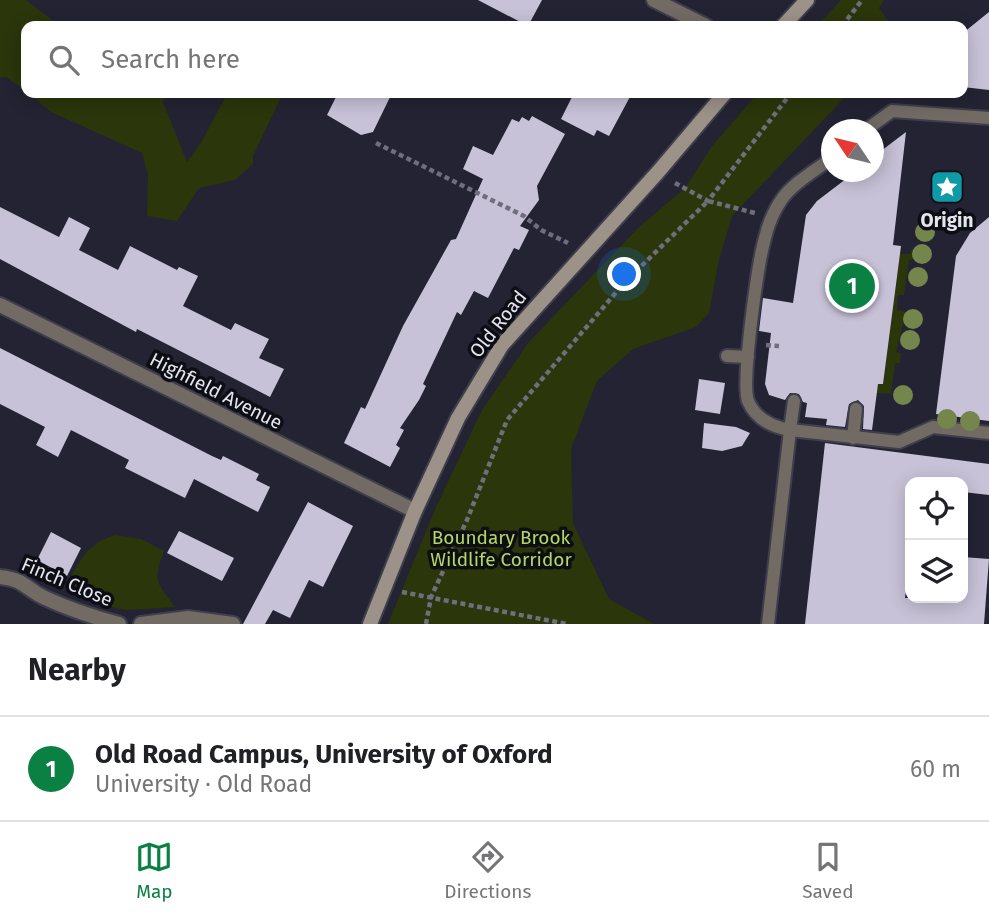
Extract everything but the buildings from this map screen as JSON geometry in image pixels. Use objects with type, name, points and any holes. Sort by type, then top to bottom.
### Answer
[{"type":"street","points":[[654,0],[696,21]]},
{"type":"street","points":[[788,21],[807,0]]},
{"type":"street","name":"Old Road","points":[[370,624],[415,511],[479,380],[502,345],[721,98]]},
{"type":"street","name":"Highfield Avenue","points":[[0,305],[415,511]]},
{"type":"street","name":"Finch Close","points":[[0,577],[20,579],[41,596],[84,615],[119,624]]},
{"type":"street","points":[[141,624],[188,618],[233,624]]},
{"type":"lane","points":[[881,119],[892,111],[989,118]]},
{"type":"lane","points":[[821,166],[783,197],[765,238],[744,390],[750,405],[773,427],[853,438],[899,442],[933,427],[989,433]]},
{"type":"lane","points":[[727,356],[748,357]]},
{"type":"lane","points":[[768,624],[794,401]]},
{"type":"lane","points":[[853,438],[856,409]]},
{"type":"path","points":[[846,21],[862,0]]},
{"type":"path","points":[[426,624],[431,597],[467,520],[507,420],[625,282],[708,201],[787,98]]},
{"type":"path","points":[[376,143],[524,216],[541,230],[583,253]]},
{"type":"path","points":[[674,183],[708,201],[736,209]]},
{"type":"path","points":[[765,345],[779,346]]},
{"type":"path","points":[[399,596],[402,592],[566,624]]},
{"type":"green space","points":[[0,0],[26,0],[55,21],[21,21],[21,88],[6,77],[0,78]]},
{"type":"green space","points":[[841,0],[884,0],[879,8],[888,21],[822,21]]},
{"type":"green space","points":[[34,98],[165,98],[163,102],[187,162],[225,98],[281,98],[253,156],[253,164],[235,180],[199,188],[177,221],[147,216],[148,175],[142,153],[51,112]]},
{"type":"green space","name":"Boundary Brook Wildlife Corridor","points":[[754,98],[844,98],[824,119],[821,119],[821,122],[732,216],[719,260],[709,313],[696,327],[633,349],[597,381],[571,449],[573,523],[609,599],[654,624],[388,624],[436,507],[482,410],[528,343],[638,228],[685,188],[712,146]]},
{"type":"green space","points":[[911,250],[914,250],[913,259],[909,260],[904,295],[898,295],[897,310],[906,312],[896,352],[901,353],[900,363],[895,363],[891,394],[877,393],[877,384],[883,384],[900,254],[910,254]]},
{"type":"green space","points":[[116,535],[141,539],[164,551],[158,570],[158,582],[175,607],[126,610],[107,606],[68,582],[92,547]]},
{"type":"place","name":"Origin","points":[[947,187]]},
{"type":"place","name":"Old Road Campus, University of Oxford","points":[[852,286]]}]
